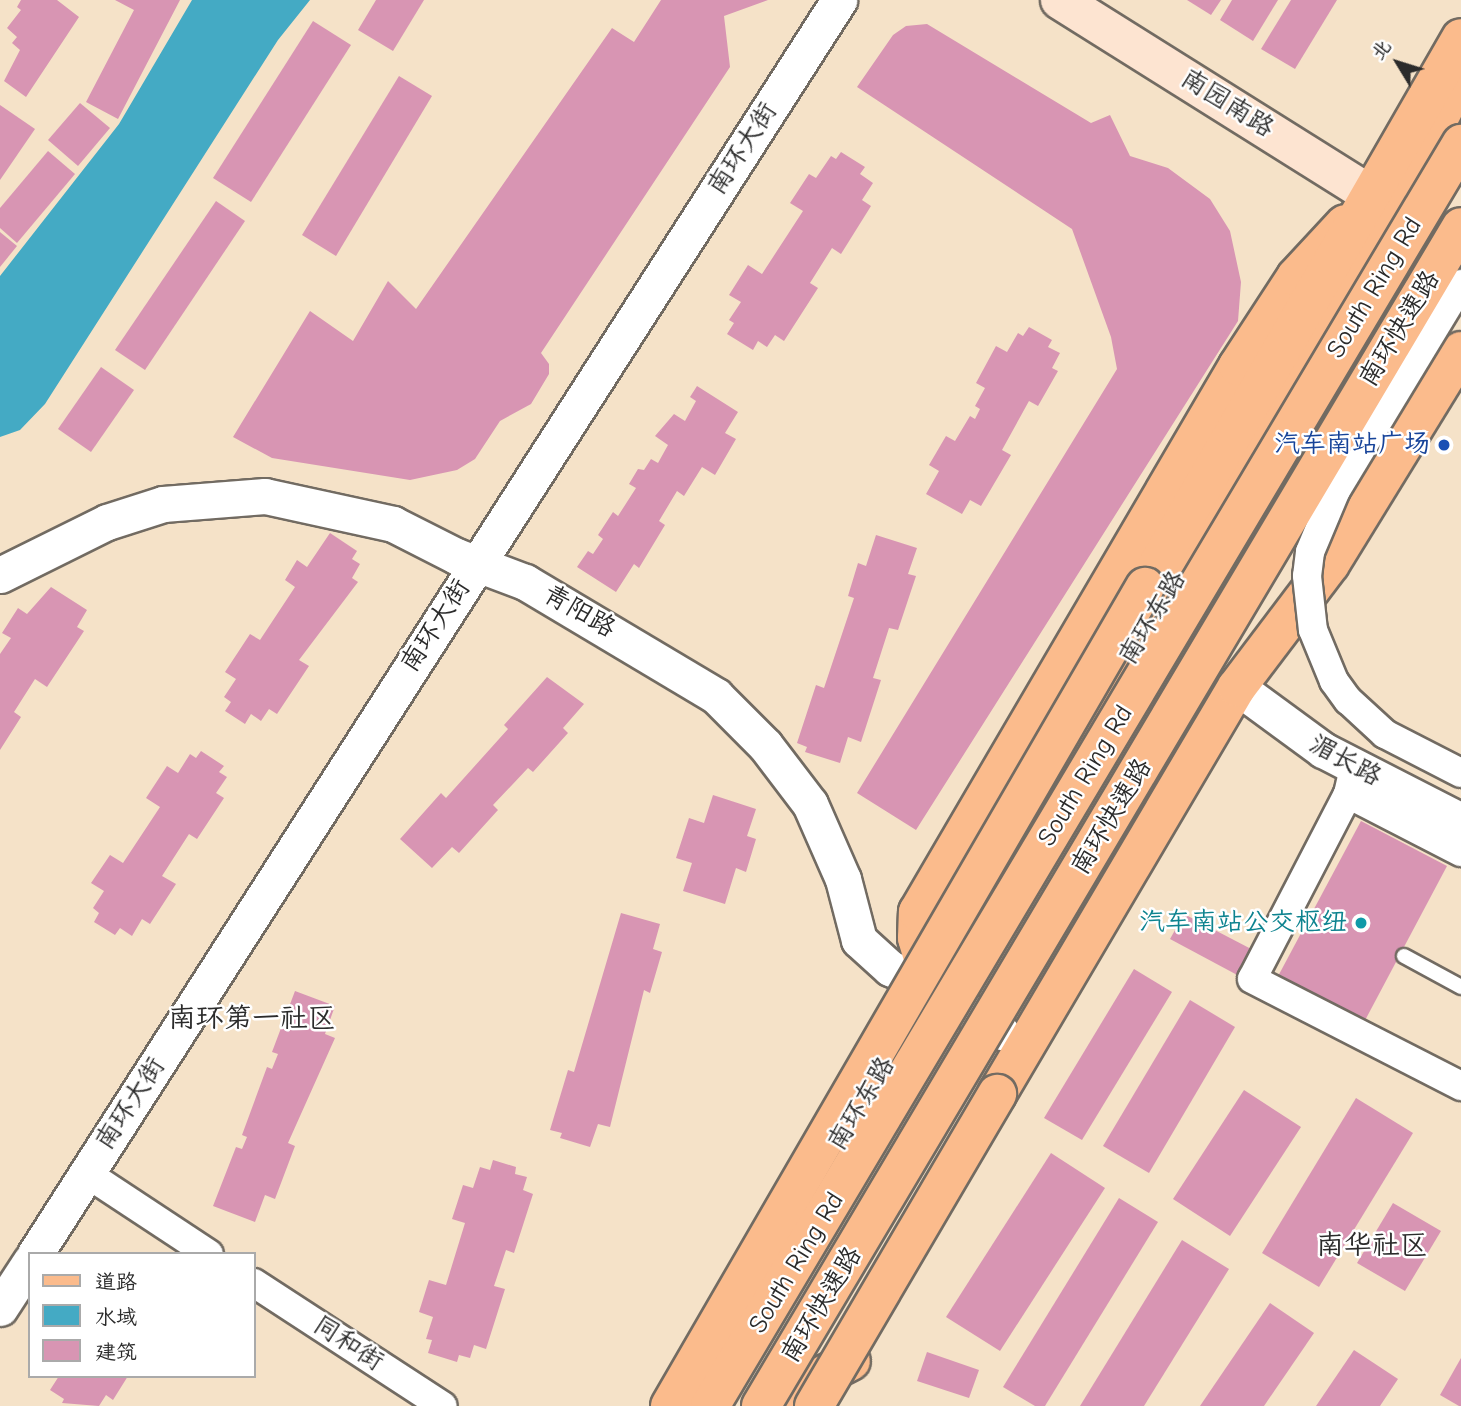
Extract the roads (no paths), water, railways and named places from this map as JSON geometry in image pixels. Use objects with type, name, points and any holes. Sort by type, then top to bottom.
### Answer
[{"type":"main road","name":"南园南路","points":[[1060,0],[1389,192]]},
{"type":"main road","name":"南园南路","points":[[1100,0],[1389,192]]},
{"type":"main road","points":[[932,988],[917,938],[918,912],[1238,366],[1296,277],[1389,192],[1461,38]]},
{"type":"main road","name":"南环东路","points":[[680,1406],[932,988],[1389,192],[1461,74]]},
{"type":"main road","points":[[670,1406],[1145,587],[1389,192],[1461,93]]},
{"type":"main road","name":"South Ring Rd","points":[[710,1406],[1461,144]]},
{"type":"main road","points":[[784,1403],[1459,236],[1389,192]]},
{"type":"main road","name":"南环快速路","points":[[784,1403],[1459,236]]},
{"type":"main road","points":[[784,1403],[997,1094],[1237,687],[1330,564],[1461,351]]},
{"type":"main road","points":[[784,1403],[851,1361],[881,1317],[1199,775],[1237,687]]},
{"type":"street","name":"南环大街","points":[[36,1252],[839,0]]},
{"type":"street","points":[[1461,284],[1336,489],[1321,520],[1307,576],[1313,630],[1334,681],[1348,700],[1385,734],[1461,773]]},
{"type":"street","name":"青阳路","points":[[0,575],[107,522],[163,504],[219,497],[265,496],[337,509],[393,524],[476,563],[525,582],[581,612],[716,696],[765,745],[810,804],[843,879],[859,940],[890,968],[932,988],[1001,1032]]},
{"type":"street","name":"湄长路","points":[[1237,687],[1295,732],[1351,781],[1461,821]]},
{"type":"street","points":[[1461,852],[1351,781],[1301,900],[1252,979],[1461,1086]]},
{"type":"street","points":[[86,1174],[206,1252]]},
{"type":"street","points":[[0,1308],[28,1265]]},
{"type":"street","name":"同和街","points":[[256,1284],[443,1406]]},
{"type":"lane","points":[[1404,956],[1461,987]]},
{"type":"water","points":[[192,0],[310,0],[278,40],[45,404],[20,430],[0,437],[0,276],[119,124]]},
{"type":"place","name":"汽车南站广场","points":[[1444,445]]},
{"type":"place","name":"汽车南站公交枢纽","points":[[1361,923]]},
{"type":"district","name":"南环第一社区","points":[[252,1018]]},
{"type":"district","name":"南华社区","points":[[1372,1245]]}]
